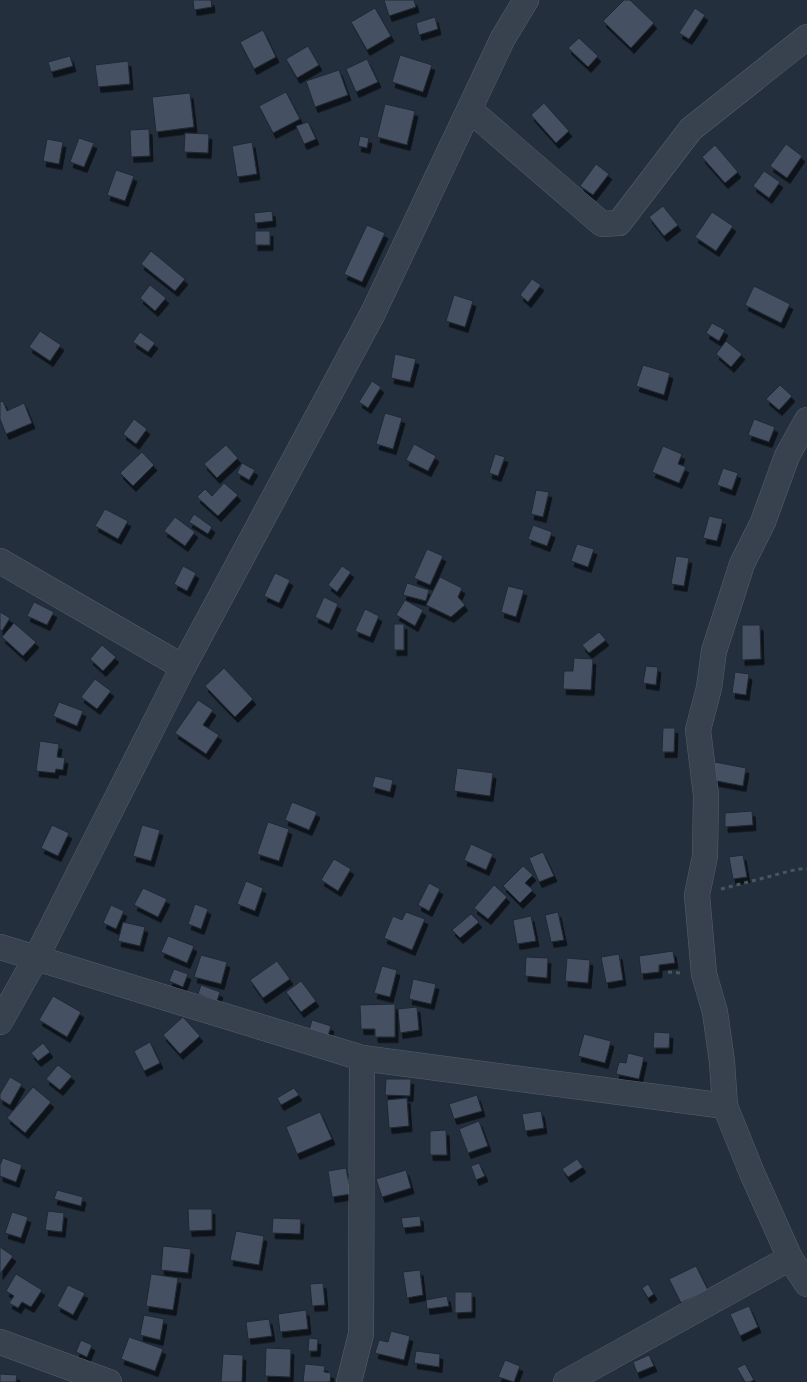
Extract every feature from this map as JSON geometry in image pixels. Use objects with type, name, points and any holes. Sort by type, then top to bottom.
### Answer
[{"type":"street","points":[[0,1022],[36,958],[183,667],[374,313],[503,38],[526,0]]},
{"type":"street","points":[[470,110],[602,224],[619,222],[691,129],[807,37]]},
{"type":"street","points":[[807,420],[787,456],[763,522],[742,564],[714,650],[709,688],[698,730],[706,795],[705,856],[697,896],[704,974],[715,1012],[722,1062],[725,1106],[752,1173],[790,1258],[807,1284]]},
{"type":"street","points":[[0,561],[183,667]]},
{"type":"street","points":[[0,947],[362,1058],[725,1106]]},
{"type":"street","points":[[349,1382],[361,1334],[362,1058]]},
{"type":"street","points":[[566,1382],[790,1258]]},
{"type":"street","points":[[0,1342],[109,1382]]},
{"type":"path","points":[[697,896],[798,869],[807,869]]},
{"type":"building","points":[[193,0],[211,0],[212,7],[194,10]]},
{"type":"building","points":[[384,0],[414,0],[416,7],[389,16]]},
{"type":"building","points":[[624,0],[630,0],[654,23],[631,48],[603,21]]},
{"type":"building","points":[[375,8],[391,36],[367,50],[351,22]]},
{"type":"building","points":[[695,8],[705,15],[689,39],[679,33]]},
{"type":"building","points":[[435,17],[438,29],[419,35],[416,23]]},
{"type":"building","points":[[263,30],[276,57],[254,69],[240,42]]},
{"type":"building","points":[[579,38],[598,56],[588,67],[568,48]]},
{"type":"building","points":[[308,46],[319,65],[297,78],[286,59]]},
{"type":"building","points":[[400,55],[432,65],[423,92],[392,82]]},
{"type":"building","points":[[70,56],[73,66],[51,72],[48,62]]},
{"type":"building","points":[[367,59],[378,82],[356,92],[346,69]]},
{"type":"building","points":[[128,61],[130,84],[98,87],[95,65]]},
{"type":"building","points":[[339,70],[348,95],[315,107],[306,81]]},
{"type":"building","points":[[286,92],[300,119],[273,133],[259,106]]},
{"type":"building","points":[[190,93],[194,127],[156,132],[152,97]]},
{"type":"building","points":[[544,103],[569,131],[556,143],[531,115]]},
{"type":"building","points":[[385,104],[415,111],[407,145],[377,137]]},
{"type":"building","points":[[308,122],[316,139],[304,144],[296,126]]},
{"type":"building","points":[[149,129],[150,156],[131,157],[130,130]]},
{"type":"building","points":[[185,133],[209,134],[208,153],[184,152]]},
{"type":"building","points":[[360,136],[369,138],[367,148],[358,146]]},
{"type":"building","points":[[79,138],[94,143],[84,167],[70,162]]},
{"type":"building","points":[[47,139],[63,142],[59,164],[43,161]]},
{"type":"building","points":[[252,142],[257,174],[237,177],[232,146]]},
{"type":"building","points":[[786,144],[802,156],[787,178],[770,166]]},
{"type":"building","points":[[715,145],[738,172],[725,183],[702,157]]},
{"type":"building","points":[[596,164],[609,174],[593,195],[580,186]]},
{"type":"building","points":[[116,170],[134,176],[125,201],[107,195]]},
{"type":"building","points":[[764,171],[780,182],[769,198],[753,186]]},
{"type":"building","points":[[663,206],[678,225],[664,236],[649,217]]},
{"type":"building","points":[[272,211],[273,221],[255,223],[254,213]]},
{"type":"building","points":[[712,212],[733,226],[716,251],[695,237]]},
{"type":"building","points":[[367,225],[385,233],[362,282],[344,274]]},
{"type":"building","points":[[255,231],[270,231],[270,245],[255,245]]},
{"type":"building","points":[[151,251],[185,279],[175,291],[141,264]]},
{"type":"building","points":[[532,279],[541,285],[528,302],[520,295]]},
{"type":"building","points":[[150,285],[166,298],[155,311],[140,298]]},
{"type":"building","points":[[754,286],[790,304],[781,323],[745,305]]},
{"type":"building","points":[[454,295],[473,301],[465,327],[446,321]]},
{"type":"building","points":[[712,323],[725,330],[719,341],[706,333]]},
{"type":"building","points":[[40,331],[61,345],[50,361],[29,347]]},
{"type":"building","points":[[140,332],[155,343],[148,352],[133,342]]},
{"type":"building","points":[[726,341],[742,354],[731,367],[716,354]]},
{"type":"building","points":[[395,354],[416,359],[410,382],[391,378]]},
{"type":"building","points":[[643,365],[670,373],[664,395],[636,386]]},
{"type":"building","points":[[372,381],[381,387],[368,408],[359,402]]},
{"type":"building","points":[[780,385],[792,396],[779,410],[766,399]]},
{"type":"building","points":[[3,401],[7,411],[24,403],[32,423],[6,434],[0,419],[0,402]]},
{"type":"building","points":[[385,413],[402,418],[393,449],[376,444]]},
{"type":"building","points":[[134,419],[147,429],[136,444],[123,434]]},
{"type":"building","points":[[754,419],[775,427],[769,442],[748,435]]},
{"type":"building","points":[[414,444],[436,456],[428,471],[406,460]]},
{"type":"building","points":[[226,445],[238,458],[217,478],[204,464]]},
{"type":"building","points":[[663,446],[682,454],[678,464],[686,467],[679,483],[652,472]]},
{"type":"building","points":[[142,452],[154,465],[133,486],[120,473]]},
{"type":"building","points":[[495,454],[505,457],[498,476],[489,473]]},
{"type":"building","points":[[242,463],[255,470],[249,480],[237,473]]},
{"type":"building","points":[[723,468],[738,473],[732,490],[717,485]]},
{"type":"building","points":[[224,483],[238,495],[218,516],[197,497],[205,489],[212,496]]},
{"type":"building","points":[[536,490],[549,492],[543,517],[531,514]]},
{"type":"building","points":[[105,509],[128,521],[118,539],[95,526]]},
{"type":"building","points":[[194,514],[212,527],[208,534],[189,522]]},
{"type":"building","points":[[709,516],[723,519],[717,541],[703,538]]},
{"type":"building","points":[[175,517],[195,532],[185,546],[164,531]]},
{"type":"building","points":[[533,525],[552,532],[547,546],[528,539]]},
{"type":"building","points":[[577,544],[594,549],[588,567],[571,561]]},
{"type":"building","points":[[427,549],[443,556],[430,585],[414,578]]},
{"type":"building","points":[[676,556],[689,558],[684,586],[671,584]]},
{"type":"building","points":[[183,566],[196,573],[187,591],[174,584]]},
{"type":"building","points":[[342,566],[351,572],[337,592],[328,585]]},
{"type":"building","points":[[275,573],[290,580],[279,603],[264,596]]},
{"type":"building","points":[[440,577],[462,588],[458,597],[465,605],[451,617],[426,605]]},
{"type":"building","points":[[407,583],[429,590],[426,601],[403,595]]},
{"type":"building","points":[[508,586],[524,590],[516,617],[501,612]]},
{"type":"building","points":[[324,597],[338,604],[329,624],[315,617]]},
{"type":"building","points":[[405,600],[423,610],[415,626],[396,615]]},
{"type":"building","points":[[34,602],[54,612],[47,625],[27,616]]},
{"type":"building","points":[[365,609],[379,616],[370,637],[355,631]]},
{"type":"building","points":[[0,612],[10,618],[2,631],[0,630]]},
{"type":"building","points":[[14,623],[36,642],[23,656],[2,637]]},
{"type":"building","points":[[394,624],[404,624],[404,650],[394,650]]},
{"type":"building","points":[[742,625],[760,625],[761,659],[742,660]]},
{"type":"building","points":[[599,632],[606,640],[589,653],[582,645]]},
{"type":"building","points":[[102,645],[116,657],[103,671],[90,659]]},
{"type":"building","points":[[574,658],[593,659],[591,690],[563,689],[564,671],[573,671]]},
{"type":"building","points":[[646,666],[658,667],[656,685],[643,683]]},
{"type":"building","points":[[224,668],[253,699],[235,717],[205,686]]},
{"type":"building","points":[[735,672],[749,674],[746,695],[732,693]]},
{"type":"building","points":[[95,679],[111,691],[97,709],[81,697]]},
{"type":"building","points":[[198,700],[213,710],[203,725],[219,735],[206,754],[175,733]]},
{"type":"building","points":[[59,702],[83,711],[77,726],[53,716]]},
{"type":"building","points":[[663,728],[675,728],[674,752],[662,752]]},
{"type":"building","points":[[40,741],[59,744],[57,757],[65,758],[63,770],[56,769],[55,773],[36,771]]},
{"type":"building","points":[[715,762],[746,768],[743,786],[712,780]]},
{"type":"building","points":[[457,768],[493,773],[490,796],[454,791]]},
{"type":"building","points":[[375,776],[393,780],[390,792],[372,787]]},
{"type":"building","points":[[292,802],[317,812],[309,830],[285,820]]},
{"type":"building","points":[[752,811],[753,825],[725,827],[725,813]]},
{"type":"building","points":[[268,822],[289,829],[279,861],[257,854]]},
{"type":"building","points":[[52,825],[69,833],[58,856],[41,848]]},
{"type":"building","points":[[142,825],[160,830],[151,861],[133,856]]},
{"type":"building","points":[[471,844],[493,854],[486,870],[464,860]]},
{"type":"building","points":[[543,852],[554,876],[539,882],[529,858]]},
{"type":"building","points":[[743,855],[747,877],[733,879],[729,857]]},
{"type":"building","points":[[334,859],[351,869],[338,891],[321,880]]},
{"type":"building","points":[[523,866],[533,875],[525,883],[533,890],[520,903],[503,886]]},
{"type":"building","points":[[246,881],[263,888],[255,911],[237,904]]},
{"type":"building","points":[[429,883],[440,889],[429,911],[418,905]]},
{"type":"building","points":[[494,885],[507,897],[488,919],[474,908]]},
{"type":"building","points":[[143,888],[167,899],[158,917],[134,905]]},
{"type":"building","points":[[195,904],[208,909],[201,929],[188,924]]},
{"type":"building","points":[[111,905],[124,911],[116,929],[103,923]]},
{"type":"building","points":[[406,912],[425,919],[412,950],[384,938],[393,916],[402,920]]},
{"type":"building","points":[[558,912],[564,940],[551,942],[545,915]]},
{"type":"building","points":[[471,914],[479,922],[460,938],[452,930]]},
{"type":"building","points":[[531,916],[536,941],[517,944],[513,920]]},
{"type":"building","points":[[123,922],[145,927],[140,946],[118,941]]},
{"type":"building","points":[[168,936],[194,946],[187,963],[161,952]]},
{"type":"building","points":[[673,951],[675,963],[659,965],[659,972],[641,974],[639,956]]},
{"type":"building","points":[[619,954],[623,980],[606,983],[601,957]]},
{"type":"building","points":[[201,955],[227,962],[221,984],[194,977]]},
{"type":"building","points":[[526,957],[548,958],[547,978],[525,976]]},
{"type":"building","points":[[567,958],[590,960],[588,983],[565,981]]},
{"type":"building","points":[[277,961],[290,979],[263,998],[250,980]]},
{"type":"building","points":[[382,966],[397,970],[390,997],[374,993]]},
{"type":"building","points":[[174,969],[188,974],[183,987],[169,981]]},
{"type":"building","points":[[413,979],[436,984],[431,1004],[409,999]]},
{"type":"building","points":[[301,981],[316,1001],[301,1012],[286,992]]},
{"type":"building","points":[[201,985],[220,992],[217,1001],[198,994]]},
{"type":"building","points":[[53,996],[81,1012],[67,1037],[39,1020]]},
{"type":"building","points":[[395,1004],[395,1037],[375,1037],[375,1029],[361,1029],[360,1005]]},
{"type":"building","points":[[417,1007],[419,1030],[400,1033],[398,1009]]},
{"type":"building","points":[[183,1017],[200,1036],[180,1054],[163,1035]]},
{"type":"building","points":[[312,1020],[331,1026],[328,1036],[309,1031]]},
{"type":"building","points":[[654,1032],[670,1033],[669,1048],[653,1048]]},
{"type":"building","points":[[584,1034],[611,1041],[605,1063],[578,1056]]},
{"type":"building","points":[[150,1042],[160,1063],[144,1071],[134,1051]]},
{"type":"building","points":[[43,1043],[50,1052],[38,1061],[31,1053]]},
{"type":"building","points":[[628,1053],[644,1057],[639,1079],[616,1074],[619,1062],[626,1063]]},
{"type":"building","points":[[58,1065],[72,1076],[60,1090],[46,1079]]},
{"type":"building","points":[[10,1077],[22,1084],[10,1105],[0,1099],[0,1094]]},
{"type":"building","points":[[386,1079],[411,1079],[410,1096],[385,1095]]},
{"type":"building","points":[[33,1087],[51,1102],[25,1133],[7,1118]]},
{"type":"building","points":[[294,1088],[299,1095],[281,1105],[277,1098]]},
{"type":"building","points":[[477,1095],[482,1111],[454,1119],[449,1104]]},
{"type":"building","points":[[407,1098],[409,1126],[389,1128],[387,1100]]},
{"type":"building","points":[[541,1111],[544,1128],[525,1131],[522,1114]]},
{"type":"building","points":[[320,1112],[332,1139],[297,1154],[286,1127]]},
{"type":"building","points":[[479,1121],[488,1146],[468,1153],[459,1129]]},
{"type":"building","points":[[446,1130],[447,1155],[430,1155],[430,1131]]},
{"type":"building","points":[[3,1158],[22,1165],[16,1182],[0,1176],[0,1165]]},
{"type":"building","points":[[577,1159],[583,1167],[568,1177],[562,1169]]},
{"type":"building","points":[[479,1163],[485,1176],[476,1180],[471,1166]]},
{"type":"building","points":[[346,1168],[351,1194],[332,1197],[328,1171]]},
{"type":"building","points":[[406,1170],[411,1188],[382,1197],[376,1179]]},
{"type":"building","points":[[57,1190],[83,1197],[81,1206],[54,1199]]},
{"type":"building","points":[[188,1209],[212,1209],[212,1230],[189,1231]]},
{"type":"building","points":[[48,1211],[64,1213],[62,1232],[45,1230]]},
{"type":"building","points":[[12,1212],[28,1217],[21,1238],[5,1233]]},
{"type":"building","points":[[420,1216],[421,1226],[403,1228],[401,1218]]},
{"type":"building","points":[[273,1218],[301,1219],[300,1234],[272,1233]]},
{"type":"building","points":[[236,1231],[264,1236],[259,1265],[230,1260]]},
{"type":"building","points":[[163,1246],[191,1249],[188,1273],[161,1270]]},
{"type":"building","points":[[0,1247],[13,1256],[0,1274]]},
{"type":"building","points":[[696,1266],[708,1290],[681,1303],[669,1279]]},
{"type":"building","points":[[420,1270],[423,1295],[407,1298],[403,1272]]},
{"type":"building","points":[[16,1274],[42,1290],[31,1307],[22,1302],[18,1308],[9,1303],[14,1296],[6,1291]]},
{"type":"building","points":[[151,1274],[178,1278],[173,1310],[146,1306]]},
{"type":"building","points":[[323,1283],[325,1305],[312,1306],[310,1284]]},
{"type":"building","points":[[648,1284],[654,1294],[648,1298],[642,1288]]},
{"type":"building","points":[[68,1285],[85,1293],[73,1315],[57,1306]]},
{"type":"building","points":[[455,1292],[472,1292],[472,1312],[455,1313]]},
{"type":"building","points":[[447,1296],[449,1306],[427,1309],[426,1300]]},
{"type":"building","points":[[749,1306],[758,1327],[740,1336],[730,1314]]},
{"type":"building","points":[[306,1310],[308,1329],[280,1332],[278,1314]]},
{"type":"building","points":[[144,1315],[164,1319],[160,1340],[140,1335]]},
{"type":"building","points":[[269,1319],[272,1336],[248,1339],[246,1322]]},
{"type":"building","points":[[391,1331],[410,1336],[404,1360],[375,1353],[379,1340],[388,1342]]},
{"type":"building","points":[[129,1337],[163,1349],[155,1371],[121,1359]]},
{"type":"building","points":[[309,1338],[318,1339],[317,1351],[308,1351]]},
{"type":"building","points":[[81,1340],[92,1345],[87,1357],[76,1352]]},
{"type":"building","points":[[266,1348],[291,1349],[290,1377],[265,1376]]},
{"type":"building","points":[[416,1351],[440,1354],[439,1367],[414,1363]]},
{"type":"building","points":[[223,1354],[243,1355],[242,1382],[221,1382]]},
{"type":"building","points":[[649,1355],[654,1366],[637,1373],[633,1362]]},
{"type":"building","points":[[505,1360],[520,1366],[514,1382],[498,1377]]},
{"type":"building","points":[[305,1364],[325,1366],[324,1372],[331,1373],[330,1382],[303,1382]]},
{"type":"building","points":[[745,1364],[754,1380],[750,1382],[745,1382],[737,1368]]},
{"type":"building","points":[[0,1374],[17,1375],[16,1382],[0,1382]]}]
